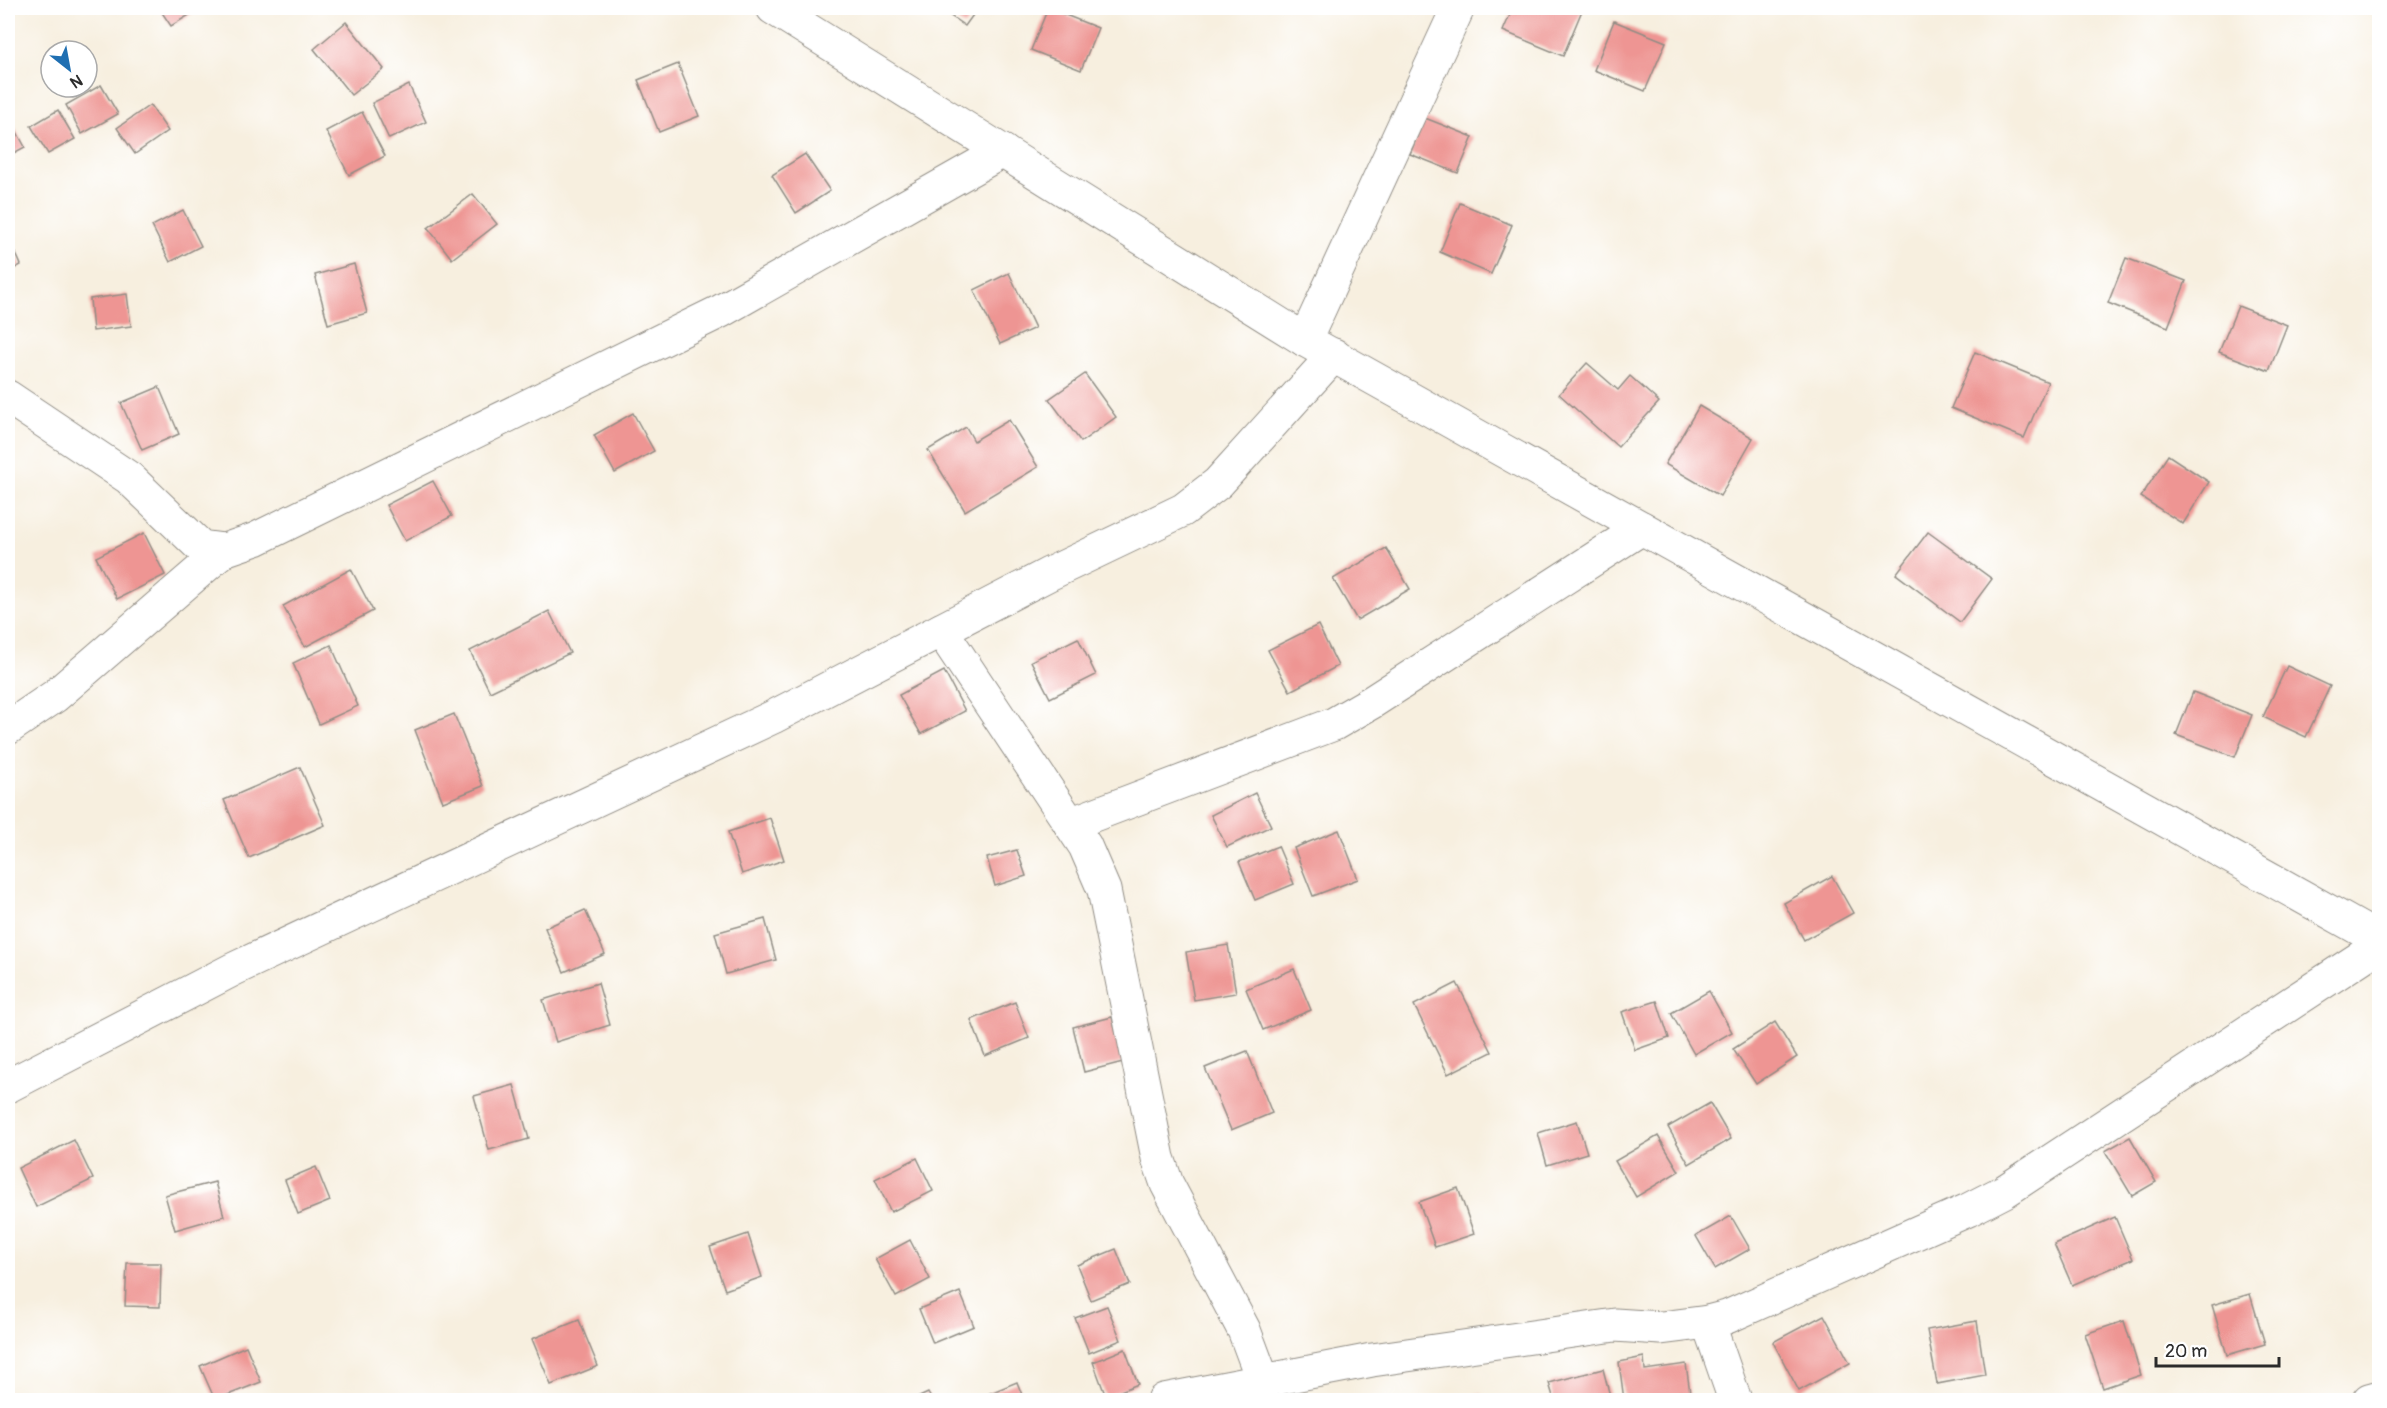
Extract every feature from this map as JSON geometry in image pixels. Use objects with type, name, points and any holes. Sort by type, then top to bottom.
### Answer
[{"type":"street","points":[[774,8],[1305,340],[2379,943],[2005,1191],[1968,1210],[1726,1317],[1708,1322],[1661,1328],[1615,1325],[1372,1360],[1164,1401]]},
{"type":"street","points":[[1305,340],[1458,8]]},
{"type":"street","points":[[8,728],[55,696],[224,550],[256,539],[721,311],[1003,151]]},
{"type":"street","points":[[8,1086],[234,969],[773,717],[1049,574],[1183,510],[1218,483],[1334,355]]},
{"type":"street","points":[[8,397],[129,478],[201,547],[224,550]]},
{"type":"street","points":[[1070,824],[1335,724],[1642,528]]},
{"type":"street","points":[[941,630],[1084,846],[1104,890],[1158,1158],[1167,1184],[1244,1330],[1263,1381]]},
{"type":"street","points":[[1708,1322],[1735,1401]]},
{"type":"street","points":[[2369,1401],[2379,1397]]},
{"type":"building","points":[[159,8],[201,8],[171,26]]},
{"type":"building","points":[[939,8],[978,8],[965,26]]},
{"type":"building","points":[[1048,8],[1098,28],[1081,70],[1031,50]]},
{"type":"building","points":[[1513,8],[1583,8],[1563,56],[1503,31]]},
{"type":"building","points":[[1614,21],[1666,42],[1645,91],[1594,70]]},
{"type":"building","points":[[346,22],[384,69],[351,95],[314,49]]},
{"type":"building","points":[[678,64],[699,116],[659,132],[638,80]]},
{"type":"building","points":[[101,85],[118,114],[82,134],[66,105],[76,99],[99,99],[99,86]]},
{"type":"building","points":[[409,85],[426,122],[389,139],[372,103]]},
{"type":"building","points":[[150,105],[168,131],[135,154],[117,128]]},
{"type":"building","points":[[58,110],[75,139],[48,154],[31,126]]},
{"type":"building","points":[[362,112],[385,156],[349,175],[326,131]]},
{"type":"building","points":[[1425,118],[1473,137],[1458,173],[1410,154]]},
{"type":"building","points":[[10,119],[25,147],[8,156],[8,120]]},
{"type":"building","points":[[805,154],[830,191],[796,213],[772,175]]},
{"type":"building","points":[[473,194],[497,224],[452,259],[428,228]]},
{"type":"building","points":[[1460,203],[1512,225],[1491,274],[1440,252]]},
{"type":"building","points":[[183,210],[201,246],[170,262],[152,226]]},
{"type":"building","points":[[8,235],[21,265],[8,272]]},
{"type":"building","points":[[2126,258],[2186,281],[2168,327],[2108,303]]},
{"type":"building","points":[[354,264],[367,313],[328,324],[315,275]]},
{"type":"building","points":[[1009,273],[1035,328],[1000,344],[974,290]]},
{"type":"building","points":[[127,294],[131,326],[93,331],[90,299]]},
{"type":"building","points":[[2238,306],[2287,325],[2269,371],[2219,352]]},
{"type":"building","points":[[1975,352],[2048,382],[2024,438],[1951,408]]},
{"type":"building","points":[[1587,363],[1618,390],[1630,376],[1659,402],[1618,447],[1559,394]]},
{"type":"building","points":[[1085,374],[1116,417],[1081,442],[1049,399]]},
{"type":"building","points":[[159,387],[179,434],[142,450],[121,403]]},
{"type":"building","points":[[1699,406],[1753,438],[1720,496],[1665,464]]},
{"type":"building","points":[[633,413],[654,451],[615,473],[594,435]]},
{"type":"building","points":[[1009,420],[1038,467],[965,511],[928,450],[966,427],[974,441]]},
{"type":"building","points":[[2168,455],[2209,482],[2183,524],[2141,497]]},
{"type":"building","points":[[433,481],[452,516],[405,541],[386,505]]},
{"type":"building","points":[[1928,532],[1992,579],[1960,622],[1896,574]]},
{"type":"building","points":[[144,533],[165,575],[117,599],[96,557]]},
{"type":"building","points":[[1386,548],[1410,589],[1357,620],[1333,579]]},
{"type":"building","points":[[351,569],[373,611],[305,647],[283,606]]},
{"type":"building","points":[[549,611],[570,653],[490,692],[470,651]]},
{"type":"building","points":[[1318,625],[1338,666],[1290,691],[1268,650]]},
{"type":"building","points":[[1078,638],[1096,675],[1050,698],[1031,661]]},
{"type":"building","points":[[331,645],[358,706],[319,724],[293,663]]},
{"type":"building","points":[[2287,666],[2330,686],[2306,737],[2263,717]]},
{"type":"building","points":[[944,671],[965,711],[921,734],[899,695]]},
{"type":"building","points":[[2193,692],[2252,715],[2235,757],[2176,735]]},
{"type":"building","points":[[454,714],[483,786],[443,802],[415,730]]},
{"type":"building","points":[[300,767],[325,825],[249,858],[224,800]]},
{"type":"building","points":[[1255,793],[1271,826],[1227,847],[1211,815]]},
{"type":"building","points":[[770,818],[784,860],[742,874],[728,832]]},
{"type":"building","points":[[1339,830],[1358,879],[1313,896],[1294,848]]},
{"type":"building","points":[[1278,846],[1294,884],[1255,900],[1239,862]]},
{"type":"building","points":[[1017,850],[1026,876],[995,886],[987,858]]},
{"type":"building","points":[[1832,876],[1853,913],[1804,940],[1784,903]]},
{"type":"building","points":[[585,910],[605,954],[564,972],[545,928]]},
{"type":"building","points":[[765,919],[776,960],[726,974],[715,933]]},
{"type":"building","points":[[1228,945],[1236,993],[1194,1000],[1186,952]]},
{"type":"building","points":[[1294,969],[1311,1010],[1263,1030],[1246,989]]},
{"type":"building","points":[[598,983],[610,1025],[556,1042],[543,1000]]},
{"type":"building","points":[[1457,983],[1492,1052],[1448,1074],[1414,1005]]},
{"type":"building","points":[[1709,991],[1732,1032],[1694,1054],[1671,1013]]},
{"type":"building","points":[[1657,1001],[1669,1038],[1635,1050],[1622,1012]]},
{"type":"building","points":[[1015,1002],[1029,1038],[985,1056],[971,1020]]},
{"type":"building","points":[[1112,1017],[1123,1062],[1084,1072],[1073,1027]]},
{"type":"building","points":[[1775,1022],[1797,1057],[1756,1084],[1733,1049]]},
{"type":"building","points":[[1247,1051],[1272,1113],[1231,1130],[1205,1068]]},
{"type":"building","points":[[514,1085],[529,1139],[489,1150],[474,1096]]},
{"type":"building","points":[[1710,1103],[1731,1139],[1689,1164],[1668,1127]]},
{"type":"building","points":[[1577,1121],[1587,1153],[1547,1165],[1538,1133]]},
{"type":"building","points":[[1658,1136],[1679,1171],[1636,1197],[1615,1161]]},
{"type":"building","points":[[2130,1137],[2156,1182],[2132,1196],[2105,1151]]},
{"type":"building","points":[[74,1140],[93,1179],[36,1207],[18,1168]]},
{"type":"building","points":[[917,1158],[933,1191],[891,1212],[875,1179]]},
{"type":"building","points":[[316,1167],[330,1201],[298,1214],[285,1180]]},
{"type":"building","points":[[215,1182],[224,1216],[175,1230],[165,1195]]},
{"type":"building","points":[[1458,1188],[1474,1234],[1435,1247],[1419,1202]]},
{"type":"building","points":[[1731,1216],[1750,1249],[1715,1269],[1696,1236]]},
{"type":"building","points":[[2115,1217],[2133,1259],[2072,1285],[2054,1244]]},
{"type":"building","points":[[748,1234],[762,1277],[725,1290],[710,1247]]},
{"type":"building","points":[[910,1240],[930,1279],[896,1297],[875,1259]]},
{"type":"building","points":[[1116,1249],[1130,1284],[1091,1300],[1077,1265]]},
{"type":"building","points":[[127,1263],[161,1263],[160,1307],[125,1306]]},
{"type":"building","points":[[960,1292],[974,1326],[933,1343],[919,1309]]},
{"type":"building","points":[[2250,1294],[2265,1344],[2227,1355],[2212,1305]]},
{"type":"building","points":[[1107,1306],[1121,1340],[1089,1353],[1075,1318]]},
{"type":"building","points":[[1824,1315],[1850,1363],[1799,1391],[1773,1342]]},
{"type":"building","points":[[579,1320],[598,1366],[551,1385],[532,1339]]},
{"type":"building","points":[[1977,1321],[1985,1375],[1937,1384],[1927,1330]]},
{"type":"building","points":[[2124,1321],[2141,1375],[2103,1388],[2085,1334]]},
{"type":"building","points":[[246,1346],[261,1382],[215,1400],[200,1366]]},
{"type":"building","points":[[1125,1349],[1138,1384],[1106,1397],[1093,1362]]},
{"type":"building","points":[[1644,1357],[1645,1370],[1686,1364],[1691,1400],[1624,1400],[1619,1362]]},
{"type":"building","points":[[1603,1369],[1611,1400],[1554,1400],[1549,1383]]},
{"type":"building","points":[[1017,1382],[1024,1400],[988,1400],[985,1395]]},
{"type":"building","points":[[928,1393],[932,1400],[913,1400]]},
{"type":"building","points":[[1482,1394],[1483,1400],[1458,1400]]}]
